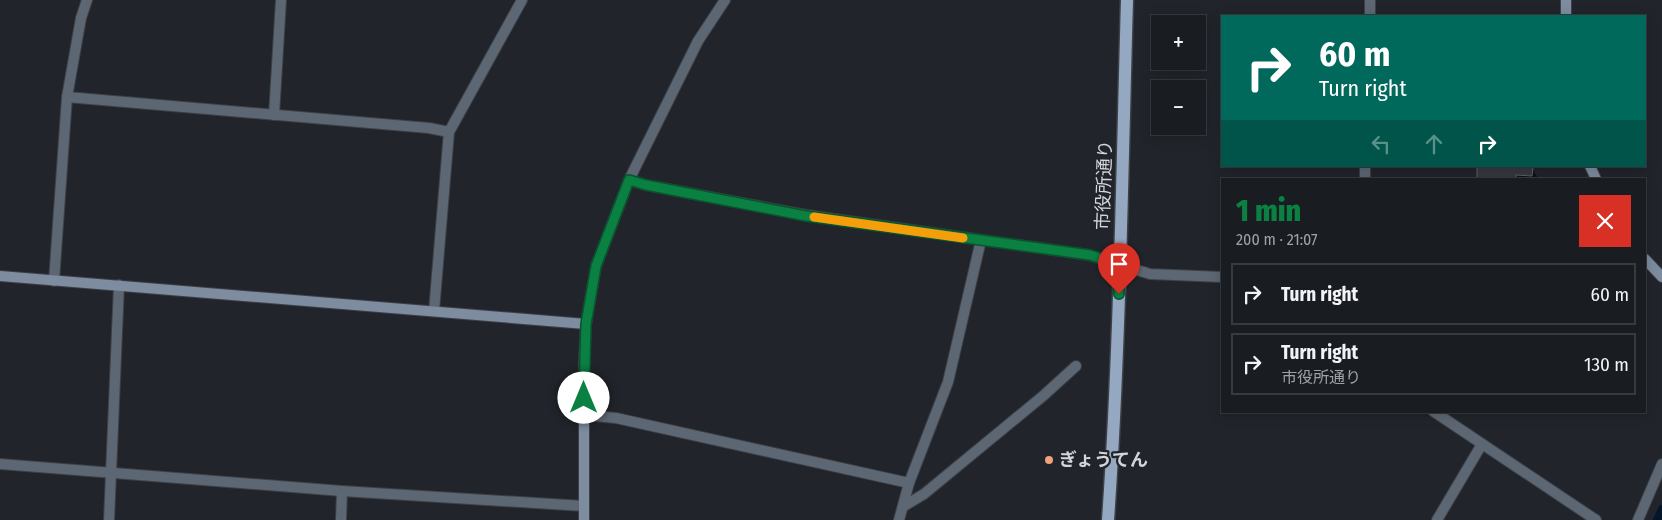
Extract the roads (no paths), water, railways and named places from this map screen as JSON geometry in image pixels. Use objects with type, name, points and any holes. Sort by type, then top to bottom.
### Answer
[{"type":"main road","name":"市役所通り","points":[[1108,520],[1114,437],[1127,0]]},
{"type":"street","points":[[54,281],[67,97],[81,18],[87,0]]},
{"type":"street","points":[[274,115],[282,0]]},
{"type":"street","points":[[434,310],[449,132],[522,0]]},
{"type":"street","points":[[584,520],[584,363],[586,324],[596,266],[629,180],[698,42],[725,0]]},
{"type":"street","points":[[1370,0],[1370,15]]},
{"type":"street","points":[[1566,0],[1566,15]]},
{"type":"street","points":[[67,97],[429,128],[449,132]]},
{"type":"street","points":[[629,180],[646,185],[806,216],[1090,255],[1150,274],[1221,277]]},
{"type":"street","points":[[899,520],[909,483],[948,382],[981,240]]},
{"type":"street","points":[[1646,260],[1662,278]]},
{"type":"street","points":[[0,276],[434,310],[586,324]]},
{"type":"street","points":[[109,520],[119,285]]},
{"type":"street","points":[[904,506],[924,494],[1043,396],[1076,366]]},
{"type":"street","points":[[1436,413],[1596,520]]},
{"type":"street","points":[[584,415],[616,418],[909,483]]},
{"type":"street","points":[[1437,520],[1482,444]]},
{"type":"street","points":[[0,464],[342,491],[584,506]]},
{"type":"street","points":[[1638,520],[1662,464]]},
{"type":"street","points":[[340,520],[342,491]]},
{"type":"waterway","points":[[1657,520],[1662,509]]},
{"type":"place","name":"ぎょうてん","points":[[1049,460]]}]
